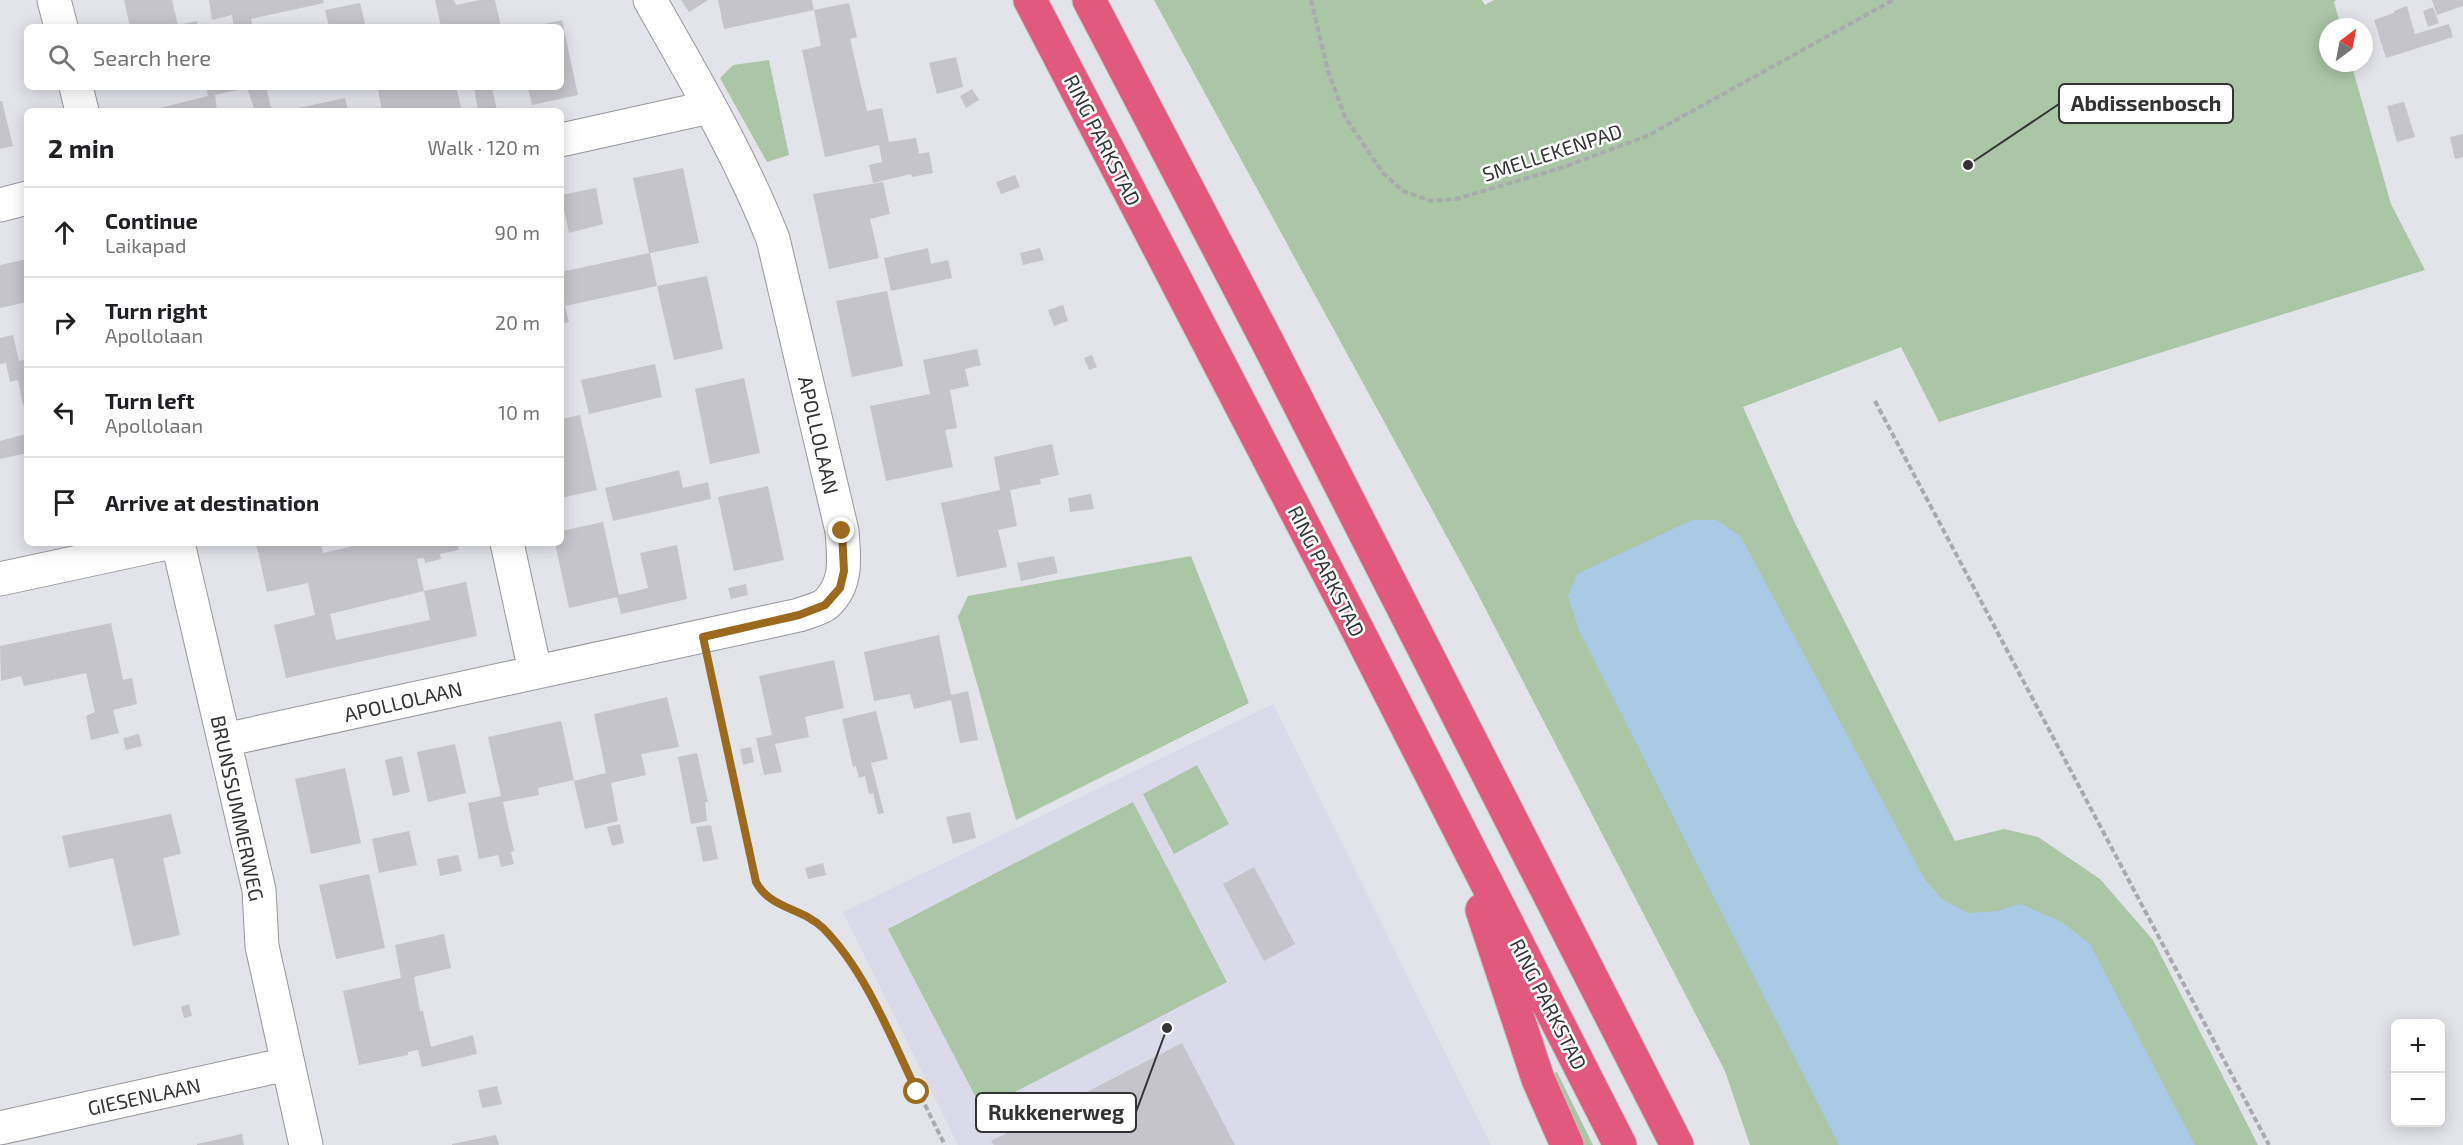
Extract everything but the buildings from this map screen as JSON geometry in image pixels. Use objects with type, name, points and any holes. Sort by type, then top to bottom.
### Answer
[{"type":"highway","name":"RING PARKSTAD","points":[[1030,0],[1447,804],[1620,1145]]},
{"type":"highway","points":[[1089,0],[1267,341],[1677,1145]]},
{"type":"highway","points":[[1447,804],[1538,1079],[1568,1145]]},
{"type":"street","points":[[54,0],[60,24]]},
{"type":"street","name":"APOLLOLAAN","points":[[225,740],[799,615],[825,605],[840,588],[844,559],[842,531],[773,238],[755,194],[711,107],[650,0]]},
{"type":"street","points":[[77,90],[81,108]]},
{"type":"street","points":[[564,139],[711,107]]},
{"type":"street","points":[[0,204],[24,199]]},
{"type":"street","points":[[0,579],[153,546]]},
{"type":"street","name":"BRUNSSUMMERWEG","points":[[179,546],[259,890],[262,946],[306,1145]]},
{"type":"street","points":[[508,546],[535,671]]},
{"type":"street","name":"GIESENLAAN","points":[[0,1128],[287,1064]]},
{"type":"path","name":"SMELLEKENPAD","points":[[1311,0],[1328,71],[1345,117],[1383,173],[1403,191],[1431,201],[1456,199],[1561,168],[1647,136],[1893,0]]},
{"type":"path","points":[[1875,401],[2268,1145]]},
{"type":"path","points":[[703,637],[756,882],[765,896],[822,926],[834,940],[874,1002],[945,1145]]},
{"type":"shaded area","points":[[1273,704],[1491,1145],[958,1145],[843,912]]},
{"type":"green space","points":[[1154,0],[1482,0],[1485,5],[1494,0],[2336,0],[2334,2],[2338,18],[2319,18],[2319,72],[2354,72],[2391,204],[2425,270],[1939,422],[1901,347],[1743,407],[1794,521],[1955,841],[2004,829],[2038,837],[2100,879],[2153,940],[2258,1145],[1750,1145],[1725,1071],[1471,581]]},
{"type":"green space","points":[[769,60],[789,155],[767,162],[720,78],[733,65]]},
{"type":"green space","points":[[1191,556],[1249,703],[1016,820],[958,617],[968,596]]},
{"type":"green space","points":[[1197,765],[1229,824],[1174,854],[1143,794]]},
{"type":"green space","points":[[1133,802],[1227,982],[982,1109],[888,929]]},
{"type":"green space","points":[[1557,1072],[1593,1145],[1584,1145],[1552,1073]]},
{"type":"water","points":[[1692,520],[1717,520],[1741,537],[1924,878],[1942,899],[1968,913],[1997,911],[2021,904],[2062,922],[2090,944],[2195,1145],[1839,1145],[1579,630],[1568,596],[1577,574]]},
{"type":"place","name":"Abdissenbosch","points":[[1968,165]]},
{"type":"place","name":"Rukkenerweg","points":[[1167,1028]]},
{"type":"route","points":[[842,531],[844,571],[840,588],[825,605],[799,615],[703,637],[756,882],[765,896],[822,926],[834,940],[874,1002],[917,1092]]}]
